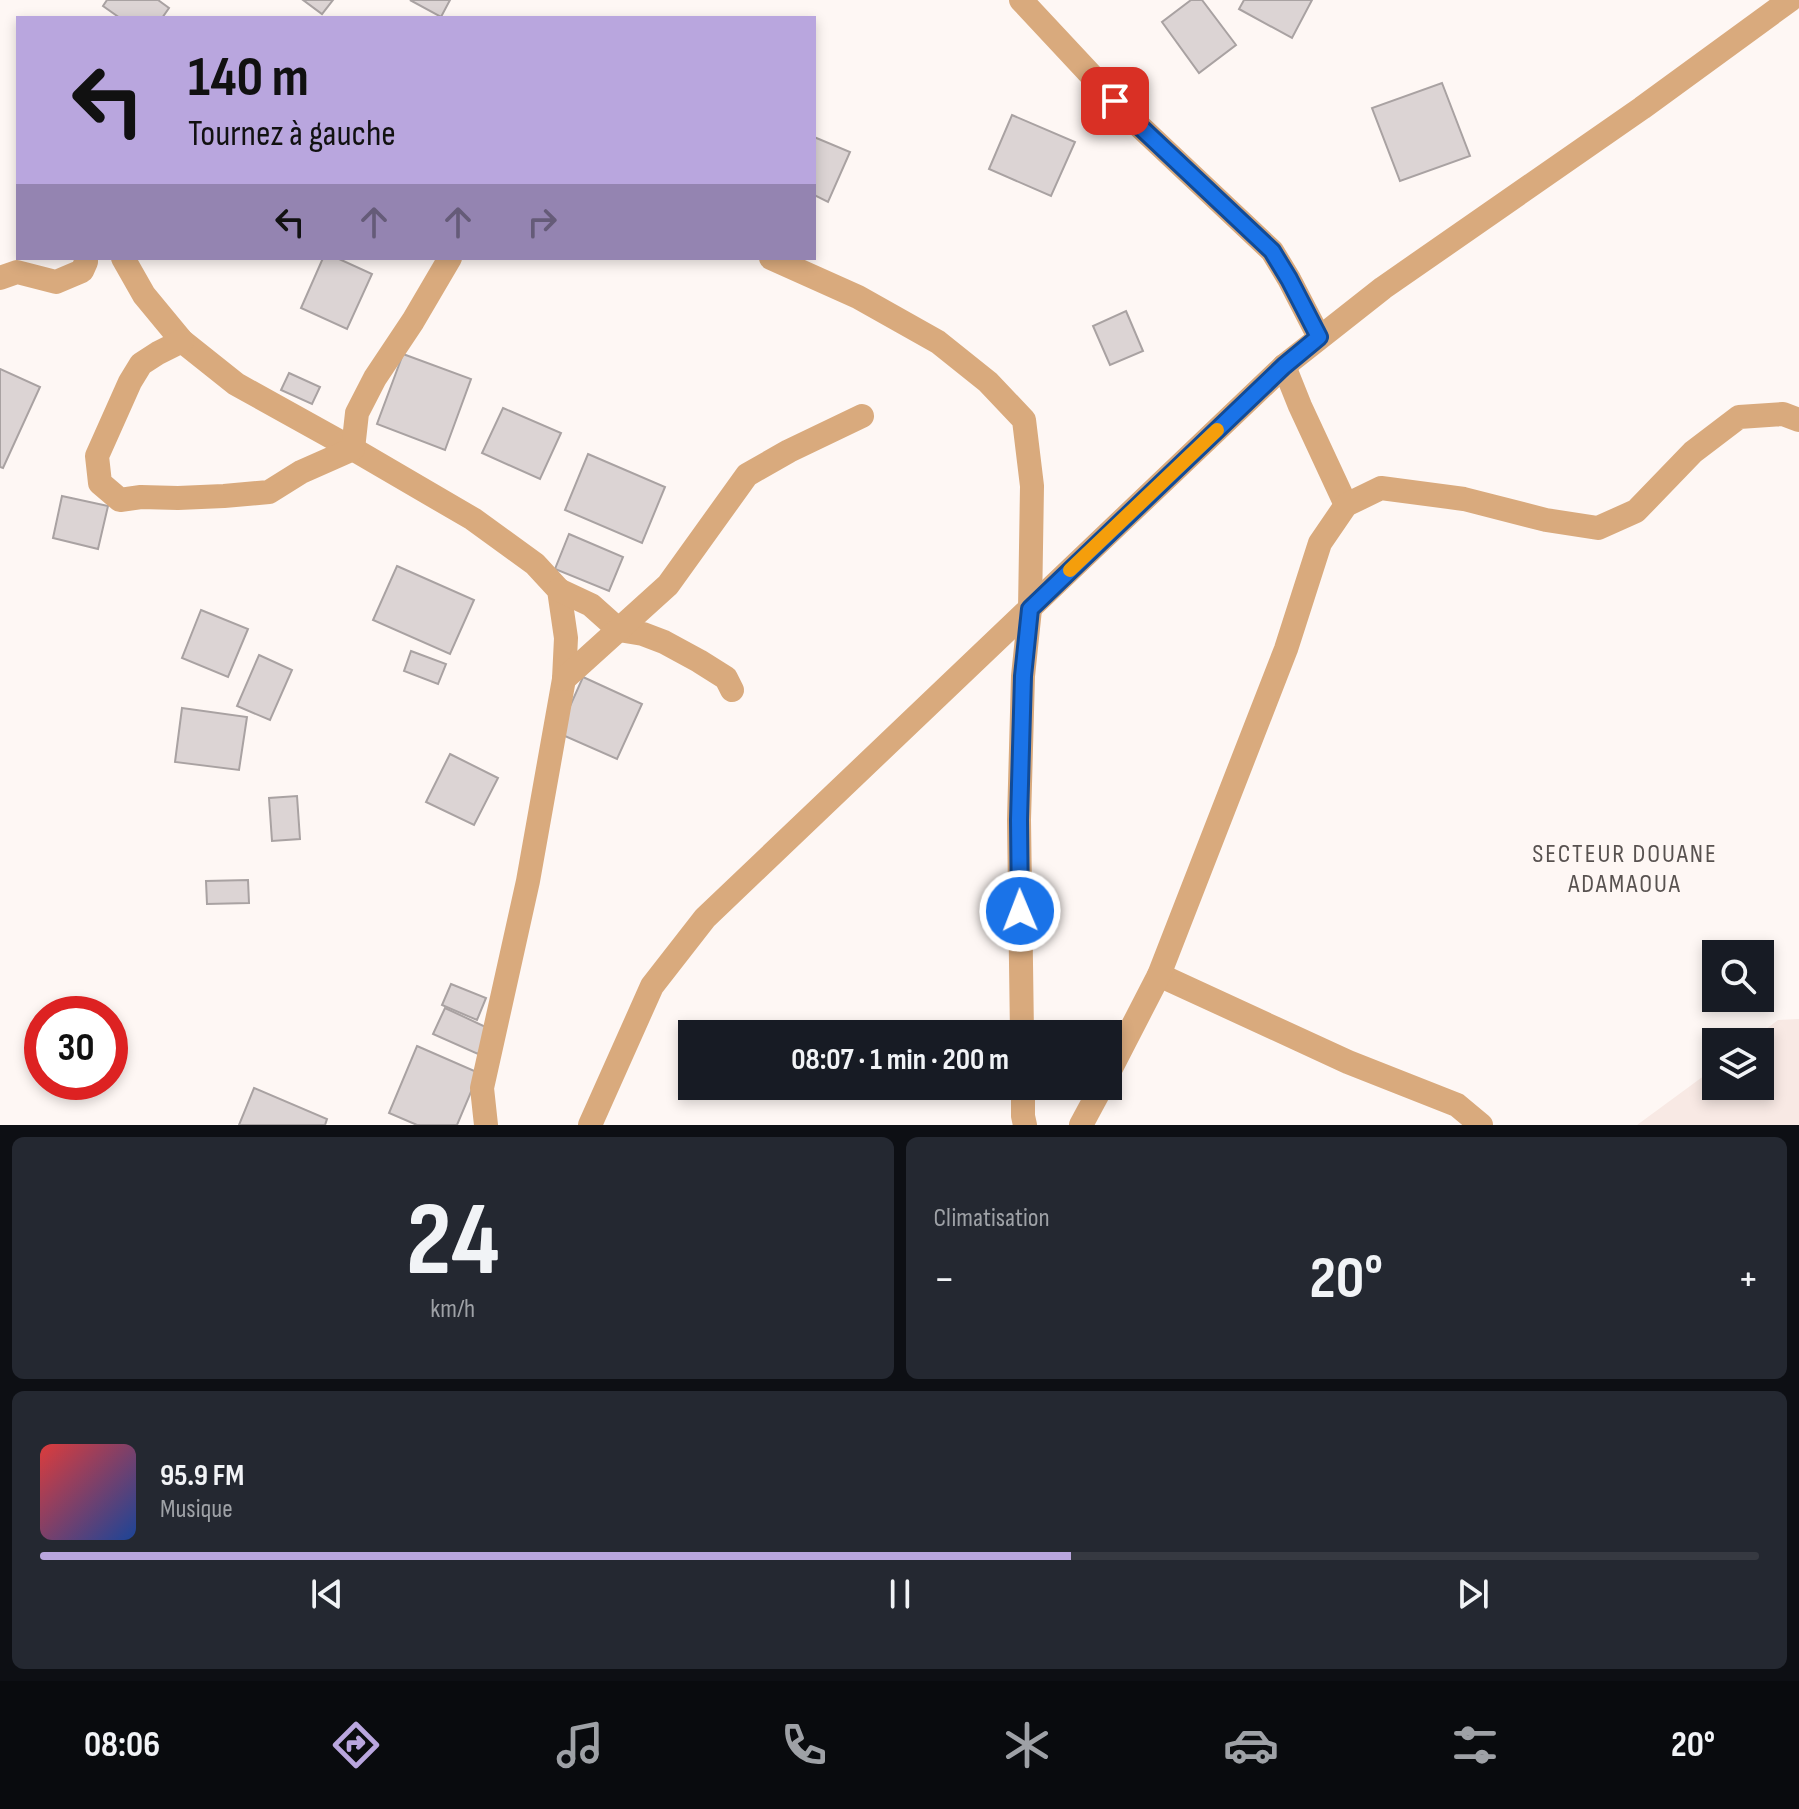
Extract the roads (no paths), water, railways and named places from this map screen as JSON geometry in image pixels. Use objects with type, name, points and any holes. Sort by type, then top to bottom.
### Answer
[{"type":"street","points":[[1021,0],[1134,121],[1272,251],[1319,337]]},
{"type":"street","points":[[590,1125],[652,986],[705,918],[1284,366],[1383,288],[1642,108],[1790,0]]},
{"type":"street","points":[[0,278],[17,272],[56,282],[82,271],[85,260]]},
{"type":"street","points":[[124,260],[144,295],[182,341],[236,384],[473,519],[535,564],[559,590],[591,605],[619,630],[664,642],[726,678],[732,690]]},
{"type":"street","points":[[353,449],[357,413],[375,378],[449,260]]},
{"type":"street","points":[[775,260],[858,297],[938,342],[988,382],[1024,420],[1032,486],[1030,609],[1023,676],[1019,820],[1022,1020]]},
{"type":"street","points":[[182,341],[141,364],[97,456],[100,483],[120,500],[269,492],[301,472],[353,449]]},
{"type":"street","points":[[1284,366],[1346,505]]},
{"type":"street","points":[[1122,1047],[1159,975],[1286,649],[1320,543],[1346,505],[1381,488],[1464,499],[1546,520],[1598,528],[1636,511],[1693,452],[1739,417],[1783,414],[1799,420]]},
{"type":"street","points":[[564,679],[668,585],[747,475],[862,416]]},
{"type":"street","points":[[486,1125],[482,1088],[528,881],[564,679],[566,638],[559,590]]},
{"type":"street","points":[[1159,975],[1348,1062],[1457,1105],[1481,1125]]},
{"type":"street","points":[[1023,1100],[1025,1125]]},
{"type":"street","points":[[1081,1125],[1094,1100]]},
{"type":"district","name":"SECTEUR DOUANE ADAMAOUA","points":[[1625,869]]}]
